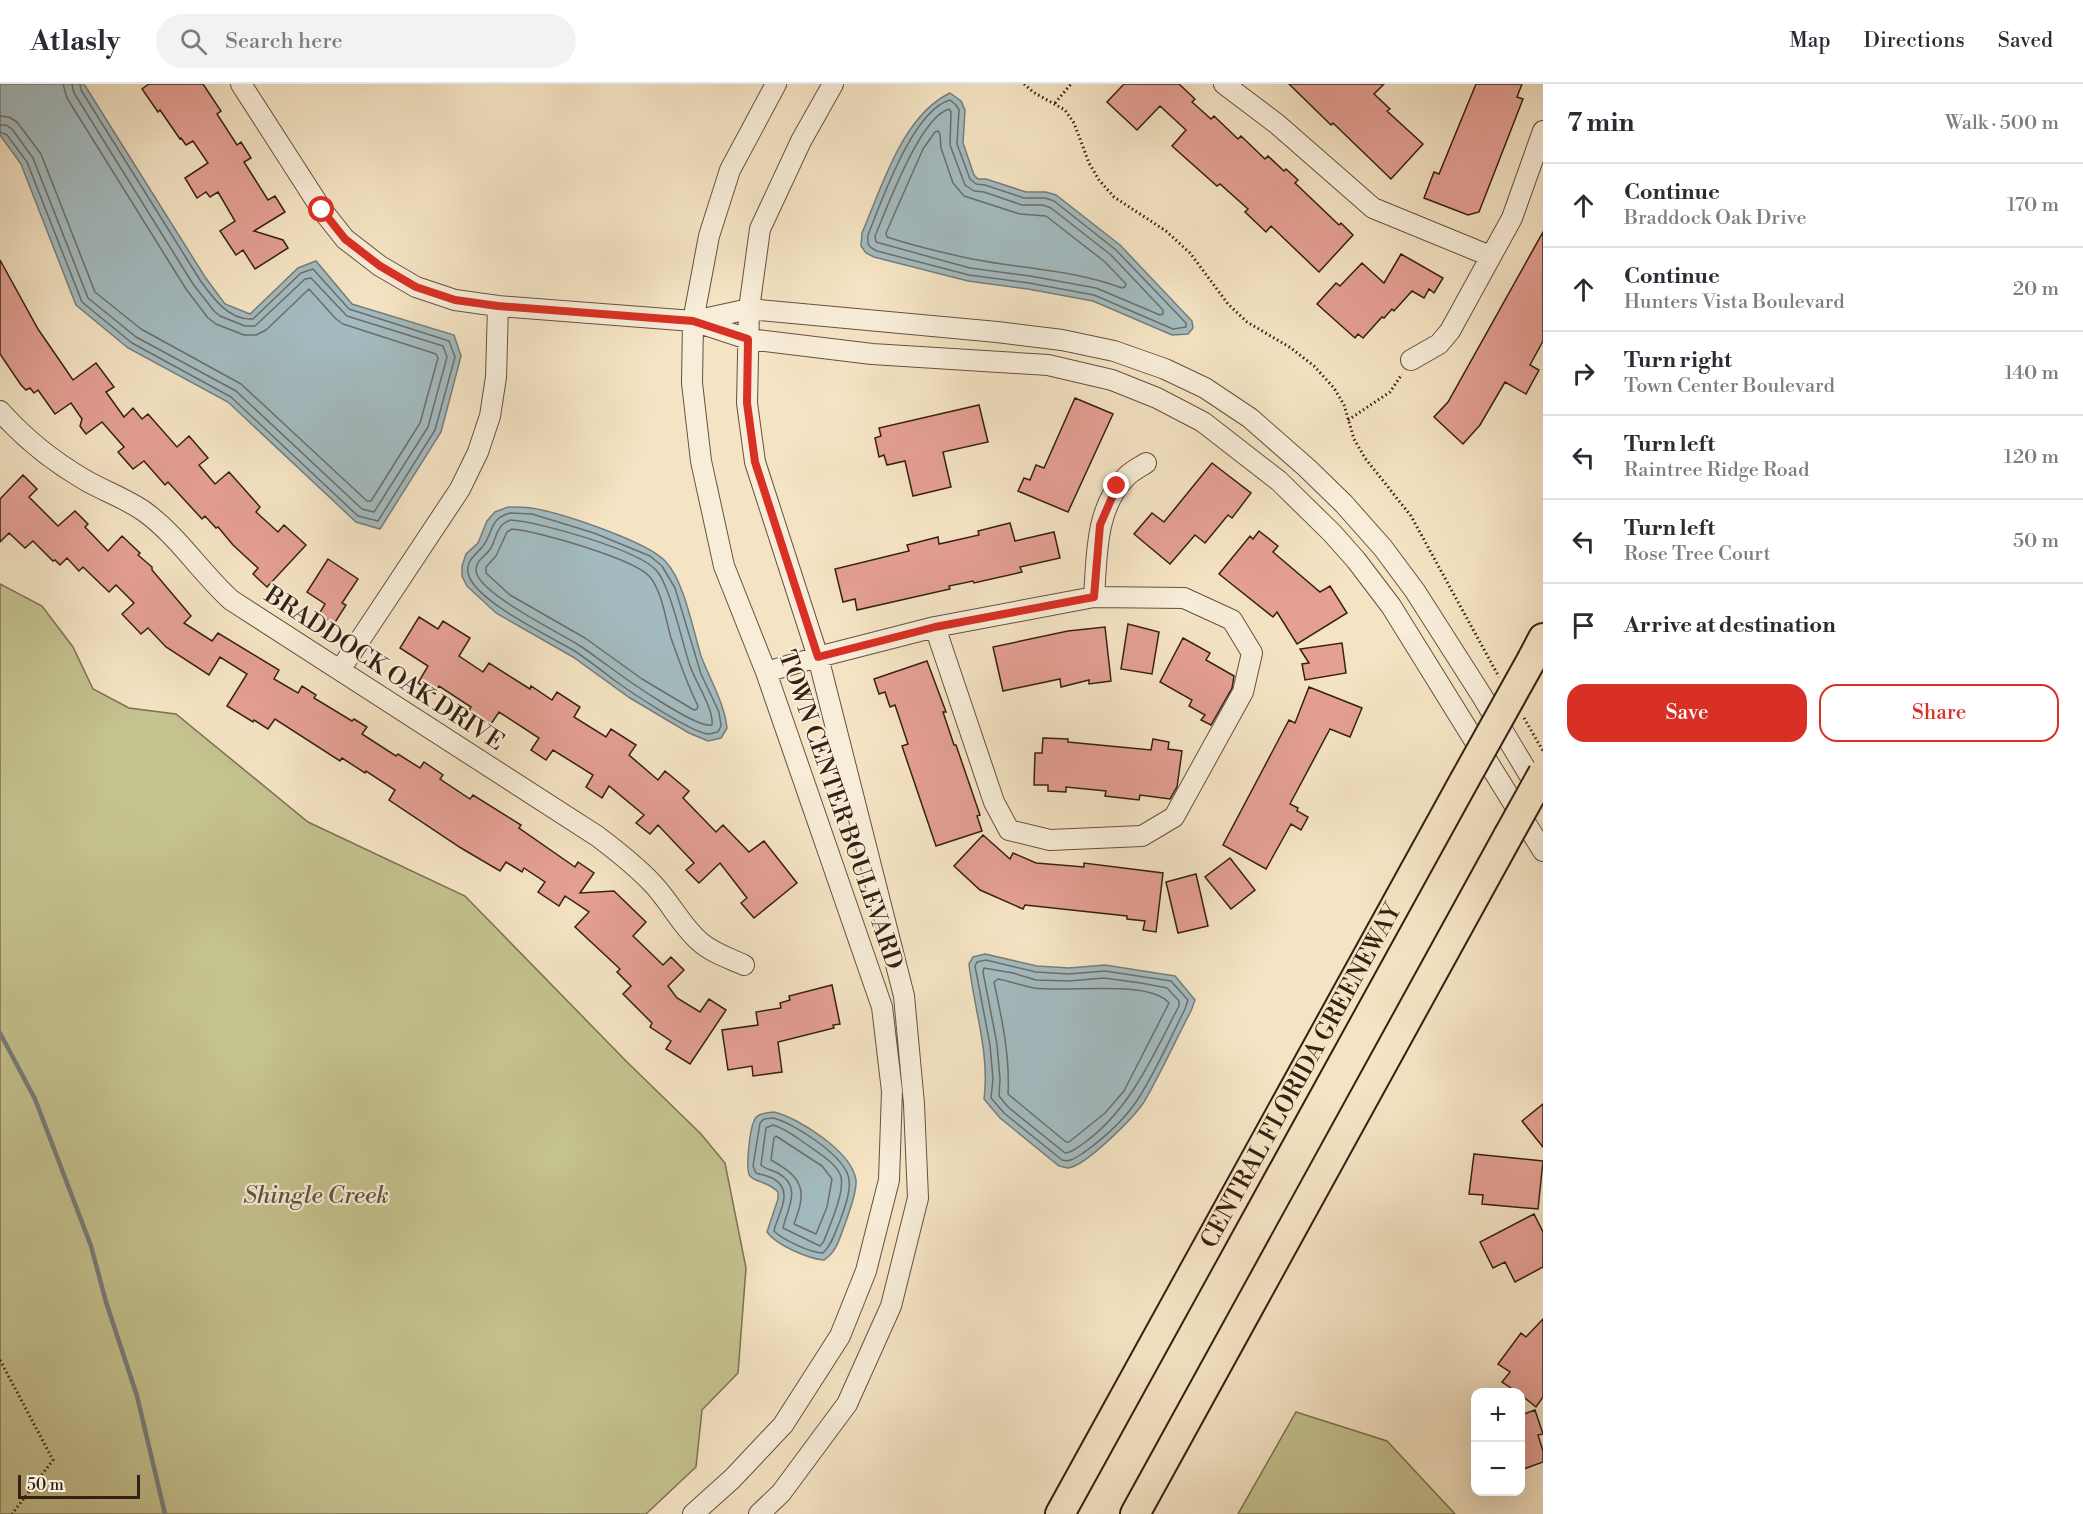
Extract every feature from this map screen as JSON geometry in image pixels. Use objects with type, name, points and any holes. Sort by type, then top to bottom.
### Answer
[{"type":"highway","name":"CENTRAL FLORIDA GREENEWAY","points":[[1060,1514],[1537,649]]},
{"type":"highway","points":[[1135,1514],[1543,773]]},
{"type":"street","points":[[241,84],[322,210],[345,239],[380,266],[416,287],[455,300],[498,306],[693,321],[748,339],[872,354],[1048,365],[1112,380],[1157,398],[1203,422],[1279,481],[1356,560],[1391,606],[1543,851]]},
{"type":"street","name":"TOWN CENTER BOULEVARD","points":[[693,1514],[732,1479],[783,1425],[840,1336],[866,1271],[888,1180],[892,1091],[882,1007],[766,672],[724,566],[701,461],[692,383],[693,321],[709,236],[730,170],[776,84]]},
{"type":"street","name":"TOWN CENTER BOULEVARD","points":[[759,1514],[781,1493],[847,1404],[891,1306],[918,1198],[914,1104],[904,996],[818,657],[755,462],[747,403],[749,309],[760,229],[801,141],[833,84]]},
{"type":"street","points":[[1224,84],[1277,124],[1373,208],[1490,256]]},
{"type":"street","points":[[1411,360],[1439,344],[1450,331],[1512,218],[1543,131]]},
{"type":"street","points":[[340,670],[460,489],[478,452],[490,416],[496,377],[498,306]]},
{"type":"street","points":[[693,321],[749,309],[1062,340],[1114,351],[1165,369],[1205,388],[1250,418],[1307,468],[1344,504],[1383,548],[1421,601],[1482,696],[1543,798]]},
{"type":"street","name":"BRADDOCK OAK DRIVE","points":[[0,411],[48,456],[84,480],[143,511],[164,527],[209,580],[231,600],[597,836],[630,861],[655,886],[683,924],[700,942],[715,952],[744,965]]},
{"type":"street","points":[[1094,597],[1100,525],[1117,486],[1128,474],[1146,463]]},
{"type":"street","points":[[766,672],[935,627],[1094,597],[1184,598],[1232,620],[1252,653],[1243,692],[1174,817],[1142,836],[1050,840],[1009,830],[994,802],[935,627]]},
{"type":"path","points":[[1024,84],[1033,92],[1065,110],[1074,123],[1089,163],[1099,180],[1114,196],[1166,231],[1190,253],[1228,304],[1247,322],[1291,348],[1314,366],[1334,388],[1344,405],[1354,439],[1365,458],[1411,516],[1501,681]]},
{"type":"path","points":[[1055,103],[1071,84]]},
{"type":"path","points":[[1348,420],[1390,392],[1411,360]]},
{"type":"path","points":[[1519,710],[1543,751]]},
{"type":"path","points":[[0,1360],[53,1460],[12,1514]]},
{"type":"green space","name":"Shingle Creek","points":[[0,584],[42,606],[73,647],[93,689],[129,708],[176,714],[308,822],[465,896],[626,1061],[701,1134],[725,1163],[746,1268],[738,1373],[702,1410],[696,1467],[646,1514],[0,1514]]},
{"type":"green space","points":[[1296,1412],[1387,1441],[1455,1514],[1238,1514]]},
{"type":"water","points":[[0,84],[84,84],[205,277],[225,304],[250,314],[298,268],[316,261],[352,304],[454,335],[461,356],[441,432],[380,529],[356,522],[228,402],[128,348],[76,305],[21,164],[0,135]]},
{"type":"water","points":[[950,93],[961,101],[965,110],[963,143],[974,175],[978,179],[986,179],[1026,192],[1046,192],[1056,195],[1120,245],[1192,321],[1193,328],[1188,334],[1172,335],[1093,301],[968,281],[866,253],[861,246],[862,233],[895,154],[919,118],[933,104]]},
{"type":"water","points":[[508,507],[531,508],[562,515],[623,537],[656,554],[666,562],[683,593],[701,656],[723,709],[727,728],[721,738],[708,741],[689,733],[630,698],[573,657],[496,613],[467,586],[462,576],[466,554],[478,543],[487,521],[495,512]]},
{"type":"water","points":[[985,954],[1037,966],[1069,968],[1105,965],[1175,976],[1195,1000],[1144,1102],[1109,1140],[1076,1165],[1068,1168],[1059,1166],[1000,1118],[984,1099],[985,1065],[969,964],[973,957]]},
{"type":"water","points":[[774,1112],[797,1121],[823,1138],[845,1158],[856,1180],[855,1191],[840,1239],[832,1253],[824,1260],[793,1250],[778,1242],[767,1232],[778,1199],[778,1192],[750,1176],[748,1158],[755,1118]]},
{"type":"building","points":[[149,84],[203,84],[221,111],[217,114],[237,145],[241,142],[251,158],[244,162],[268,200],[275,196],[285,212],[254,231],[283,240],[288,248],[255,269],[243,250],[236,255],[220,231],[235,221],[218,192],[210,197],[206,192],[197,198],[185,178],[208,163],[193,141],[186,145],[160,110],[158,112],[142,89]]},
{"type":"building","points":[[1124,84],[1179,84],[1195,99],[1192,102],[1211,119],[1214,116],[1238,139],[1241,136],[1265,159],[1268,156],[1284,171],[1286,169],[1298,180],[1295,183],[1339,225],[1341,223],[1353,235],[1319,272],[1271,226],[1266,232],[1245,212],[1248,209],[1220,184],[1217,186],[1172,146],[1186,130],[1160,106],[1137,130],[1107,102]]},
{"type":"building","points":[[1289,84],[1384,84],[1374,94],[1390,109],[1387,111],[1423,144],[1391,179]]},
{"type":"building","points":[[1476,84],[1522,84],[1517,97],[1523,99],[1479,212],[1468,215],[1424,198],[1434,172],[1439,174]]},
{"type":"building","points":[[1543,232],[1543,341],[1530,365],[1539,370],[1526,394],[1505,382],[1480,425],[1463,444],[1434,417],[1448,402]]},
{"type":"building","points":[[1401,254],[1443,278],[1434,293],[1429,289],[1424,298],[1412,291],[1394,311],[1392,309],[1384,318],[1382,317],[1363,338],[1358,334],[1355,338],[1317,304],[1336,283],[1340,286],[1362,263],[1384,283]]},
{"type":"building","points":[[0,260],[38,329],[73,380],[96,363],[114,387],[106,392],[124,417],[133,408],[142,419],[148,414],[177,447],[189,436],[208,458],[199,465],[215,484],[229,472],[260,507],[256,512],[278,532],[284,525],[306,545],[267,587],[253,574],[258,568],[233,545],[218,527],[216,528],[205,516],[202,519],[168,482],[165,485],[144,461],[133,469],[118,452],[124,447],[102,422],[86,434],[80,426],[82,419],[71,403],[55,414],[38,390],[34,393],[30,388],[26,390],[21,385],[0,354]]},
{"type":"building","points":[[1075,398],[1113,414],[1068,512],[1018,491],[1024,478],[1030,480],[1036,465],[1044,468]]},
{"type":"building","points":[[979,405],[988,442],[943,452],[951,487],[913,496],[905,461],[887,465],[884,455],[879,457],[875,438],[881,436],[879,428]]},
{"type":"building","points":[[1212,463],[1251,493],[1232,518],[1228,515],[1205,543],[1195,535],[1170,564],[1134,534],[1152,513],[1164,522]]},
{"type":"building","points":[[23,475],[37,489],[29,497],[58,526],[75,511],[88,524],[85,527],[108,551],[122,536],[140,553],[138,555],[152,567],[152,570],[191,616],[184,623],[212,641],[218,633],[279,670],[274,679],[298,693],[302,686],[316,695],[314,698],[352,721],[354,719],[367,727],[362,734],[396,756],[398,754],[420,768],[424,762],[443,775],[440,779],[470,799],[473,795],[521,825],[519,828],[575,867],[578,862],[594,873],[580,893],[614,891],[646,922],[633,936],[663,965],[671,957],[684,970],[668,986],[677,998],[700,1012],[709,999],[726,1010],[690,1064],[666,1049],[671,1041],[650,1027],[652,1023],[623,994],[631,986],[617,972],[620,969],[575,927],[589,912],[565,896],[559,906],[538,892],[545,882],[524,868],[522,872],[506,862],[500,871],[461,848],[389,800],[395,790],[342,758],[340,761],[275,719],[268,729],[227,706],[247,674],[220,657],[209,675],[166,647],[148,628],[141,634],[122,614],[134,603],[116,585],[109,592],[83,567],[79,571],[67,558],[60,565],[33,541],[25,548],[9,533],[0,542],[0,499]]},
{"type":"building","points":[[1010,523],[1015,541],[1054,532],[1060,558],[1020,567],[1022,572],[949,586],[950,589],[857,610],[855,599],[843,602],[835,569],[909,551],[907,545],[938,537],[939,544],[979,535],[978,531]]},
{"type":"building","points":[[1259,531],[1278,546],[1273,552],[1320,592],[1330,586],[1347,613],[1297,644],[1277,612],[1273,617],[1219,574],[1250,536],[1253,539]]},
{"type":"building","points":[[328,559],[358,579],[342,603],[346,605],[334,624],[319,614],[325,604],[307,592]]},
{"type":"building","points":[[419,617],[438,629],[443,621],[470,638],[459,656],[483,672],[489,663],[552,700],[557,692],[580,707],[574,717],[606,737],[611,729],[636,745],[629,755],[658,780],[665,771],[689,791],[683,798],[716,832],[723,825],[749,852],[764,841],[797,883],[754,918],[741,903],[747,898],[720,863],[699,883],[686,870],[694,863],[658,825],[650,834],[636,823],[644,815],[609,786],[602,798],[586,787],[593,775],[553,750],[546,760],[531,750],[539,738],[499,712],[491,724],[469,710],[471,707],[439,686],[435,694],[418,683],[428,666],[400,648]]},
{"type":"building","points":[[1128,624],[1159,632],[1152,674],[1121,669]]},
{"type":"building","points":[[1105,627],[1111,681],[1089,684],[1089,680],[1061,687],[1060,679],[1003,691],[993,647],[1068,631]]},
{"type":"building","points":[[1183,638],[1210,653],[1206,660],[1234,676],[1232,688],[1211,725],[1201,720],[1205,715],[1189,706],[1192,700],[1160,682]]},
{"type":"building","points":[[1342,643],[1346,673],[1305,680],[1302,664],[1309,663],[1300,649]]},
{"type":"building","points":[[927,661],[946,712],[943,712],[954,745],[956,745],[980,815],[977,816],[982,831],[936,846],[902,746],[908,744],[895,705],[890,707],[885,692],[879,694],[874,679]]},
{"type":"building","points":[[1309,687],[1362,708],[1350,737],[1330,729],[1290,804],[1308,817],[1301,830],[1291,824],[1266,869],[1223,845],[1289,720],[1295,723]]},
{"type":"building","points":[[1043,738],[1151,750],[1153,739],[1169,742],[1168,749],[1182,751],[1177,787],[1170,799],[1140,795],[1139,800],[1105,796],[1106,791],[1066,787],[1066,792],[1048,791],[1048,785],[1034,785],[1035,753],[1042,753]]},
{"type":"building","points":[[983,835],[1010,859],[1013,853],[1036,863],[1084,867],[1084,863],[1163,873],[1156,932],[1143,930],[1145,921],[1127,919],[1127,916],[1025,905],[1023,909],[980,890],[954,866]]},
{"type":"building","points":[[1230,858],[1255,890],[1231,909],[1205,877]]},
{"type":"building","points":[[1196,874],[1208,926],[1178,933],[1166,882]]},
{"type":"building","points":[[832,985],[840,1024],[833,1025],[834,1028],[778,1042],[782,1072],[753,1076],[752,1066],[728,1070],[722,1030],[758,1025],[756,1012],[781,1008],[780,1003],[790,1000],[789,996]]},
{"type":"building","points":[[1543,1104],[1543,1147],[1522,1121]]},
{"type":"building","points":[[1474,1154],[1543,1161],[1538,1209],[1482,1204],[1483,1195],[1469,1194]]},
{"type":"building","points":[[1534,1214],[1543,1232],[1543,1267],[1515,1282],[1505,1262],[1493,1268],[1480,1242]]},
{"type":"building","points":[[1543,1319],[1543,1397],[1536,1407],[1525,1398],[1525,1388],[1511,1388],[1502,1382],[1510,1372],[1498,1364],[1521,1333],[1526,1337]]},
{"type":"building","points":[[1535,1410],[1543,1434],[1538,1435],[1543,1451],[1543,1462],[1525,1469],[1525,1442],[1525,1414]]},
{"type":"waterway","name":"Shingle Creek","points":[[0,1033],[35,1099],[91,1246],[106,1302],[137,1396],[165,1514]]},
{"type":"route","points":[[322,210],[345,239],[380,266],[416,287],[455,300],[498,306],[693,321],[748,339],[747,403],[755,462],[818,657],[935,627],[1094,597],[1100,525],[1117,486]]}]
